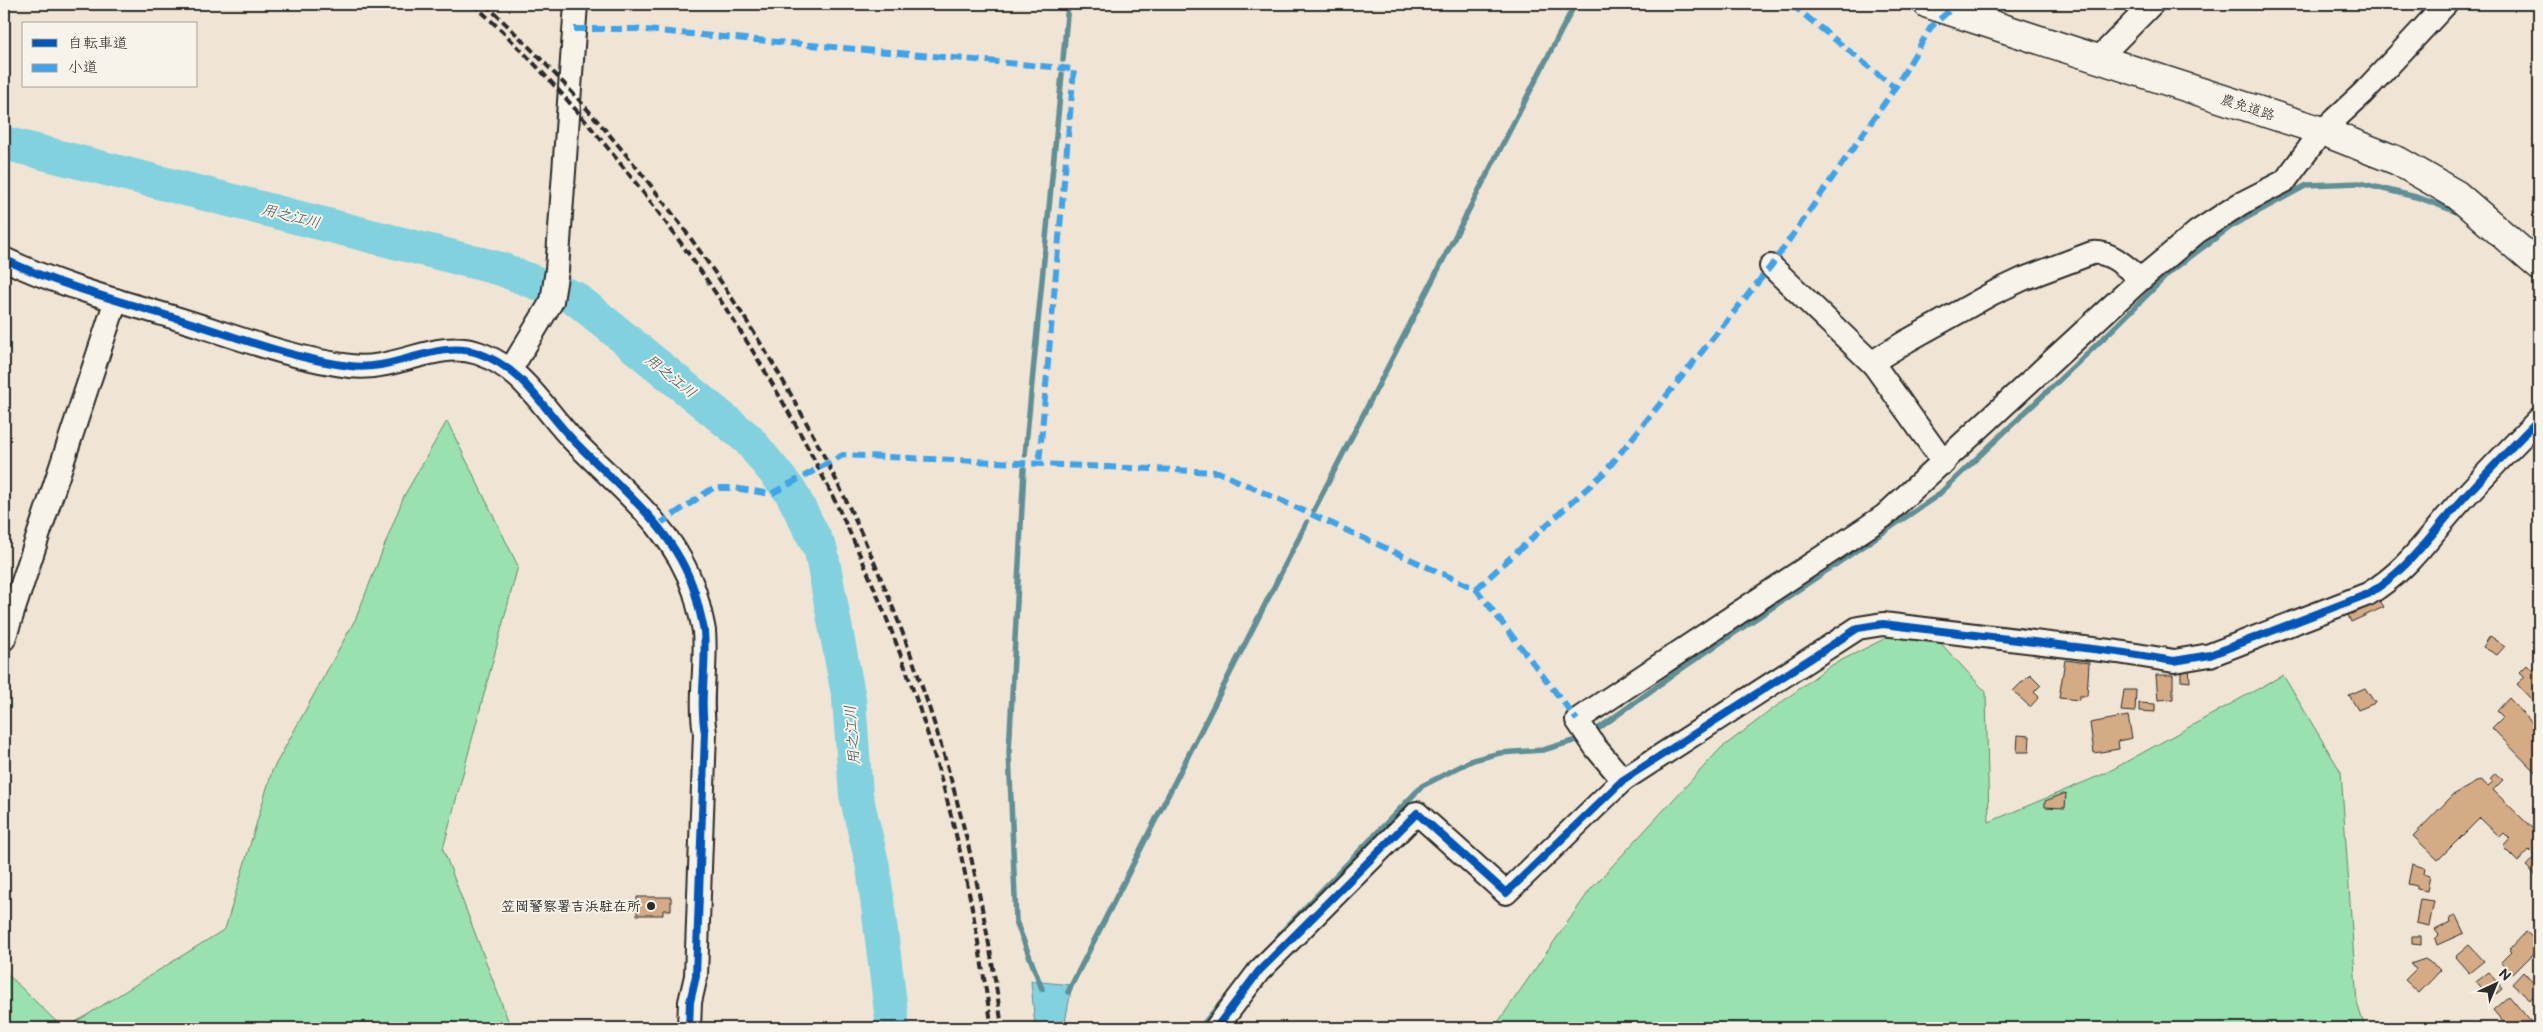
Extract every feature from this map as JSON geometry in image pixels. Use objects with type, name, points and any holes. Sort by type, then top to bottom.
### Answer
[{"type":"street","points":[[511,369],[552,301],[557,270],[576,4]]},
{"type":"street","name":"農免道路","points":[[1928,4],[2322,131],[2398,161],[2458,195],[2539,266]]},
{"type":"street","points":[[2099,58],[2152,4]]},
{"type":"street","points":[[1622,778],[1596,748],[1577,720],[1864,532],[1944,463],[2142,279],[2197,232],[2240,204],[2285,181],[2322,131],[2363,93],[2446,4]]},
{"type":"street","points":[[1874,365],[1879,358],[1907,341],[1993,293],[2092,253],[2099,252],[2110,256],[2142,279]]},
{"type":"street","points":[[4,259],[25,270],[116,300],[296,356],[351,367],[378,368],[456,348],[478,353],[511,369],[575,442],[640,504],[658,525],[672,546],[694,592],[704,631],[702,714],[705,733],[696,976],[690,1002],[689,1028]]},
{"type":"street","points":[[1771,266],[1874,365],[1944,463]]},
{"type":"street","points":[[4,639],[116,300]]},
{"type":"street","points":[[1216,1028],[1259,971],[1417,813],[1506,893],[1622,778],[1858,628],[1883,624],[2118,652],[2174,661],[2210,655],[2368,594],[2390,580],[2403,569],[2453,510],[2539,419]]},
{"type":"green space","points":[[447,421],[518,566],[443,849],[511,1028],[66,1028],[225,929],[272,771],[356,618],[404,496]]},
{"type":"green space","points":[[1920,621],[1986,692],[1989,822],[2106,773],[2283,675],[2341,772],[2357,1003],[2365,1028],[1494,1028],[1590,890],[1720,749],[1828,667]]},
{"type":"green space","points":[[4,971],[63,1028],[4,1028]]},
{"type":"water","points":[[1031,981],[1072,985],[1064,1028],[1035,1028]]},
{"type":"building","points":[[2378,598],[2384,607],[2351,622],[2347,613]]},
{"type":"building","points":[[2490,636],[2505,646],[2497,655],[2483,647]]},
{"type":"building","points":[[2065,660],[2089,663],[2087,696],[2079,696],[2079,700],[2059,698]]},
{"type":"building","points":[[2527,665],[2533,671],[2535,668],[2539,672],[2539,708],[2517,684],[2525,677],[2520,672]]},
{"type":"building","points":[[2189,666],[2190,682],[2181,681],[2181,667]]},
{"type":"building","points":[[2030,674],[2041,685],[2034,692],[2039,697],[2030,707],[2013,691]]},
{"type":"building","points":[[2156,675],[2173,675],[2173,699],[2158,700]]},
{"type":"building","points":[[2365,688],[2375,703],[2358,710],[2349,695]]},
{"type":"building","points":[[2124,690],[2136,690],[2135,712],[2121,711]]},
{"type":"building","points":[[2509,698],[2539,730],[2539,776],[2492,728],[2503,717],[2497,711]]},
{"type":"building","points":[[2139,703],[2155,704],[2155,712],[2139,711]]},
{"type":"building","points":[[2128,716],[2132,738],[2118,741],[2119,749],[2094,753],[2090,723]]},
{"type":"building","points":[[2018,735],[2030,736],[2029,752],[2017,752]]},
{"type":"building","points":[[2495,773],[2503,780],[2493,790],[2539,835],[2539,878],[2526,866],[2535,856],[2529,850],[2518,862],[2503,847],[2510,839],[2504,833],[2500,837],[2480,818],[2438,860],[2413,836],[2453,795],[2480,780],[2488,786],[2493,782],[2490,779]]},
{"type":"building","points":[[2066,793],[2065,808],[2045,807],[2045,801]]},
{"type":"building","points":[[2412,864],[2425,868],[2424,874],[2430,876],[2427,891],[2417,889],[2417,886],[2408,884]]},
{"type":"building","points":[[637,897],[671,897],[671,910],[663,910],[663,915],[637,915]]},
{"type":"building","points":[[2420,899],[2434,901],[2429,926],[2416,923]]},
{"type":"building","points":[[2456,916],[2464,933],[2437,945],[2435,939],[2439,935],[2435,930],[2451,922],[2450,918]]},
{"type":"building","points":[[2539,930],[2539,948],[2513,974],[2501,962],[2511,952],[2509,950],[2526,932],[2533,938]]},
{"type":"building","points":[[2412,936],[2421,936],[2421,945],[2412,944]]},
{"type":"building","points":[[2469,945],[2484,961],[2469,973],[2455,957]]},
{"type":"building","points":[[2425,959],[2441,970],[2419,993],[2405,980],[2416,969],[2410,964]]},
{"type":"building","points":[[2488,972],[2503,989],[2491,999],[2476,981]]},
{"type":"building","points":[[2523,972],[2539,989],[2530,1000],[2512,984]]},
{"type":"building","points":[[2509,996],[2536,1028],[2502,1028],[2504,1023],[2493,1010]]},
{"type":"waterway","points":[[1063,60],[1068,4]]},
{"type":"waterway","points":[[1314,510],[1575,4]]},
{"type":"waterway","points":[[1025,455],[1062,74]]},
{"type":"waterway","name":"用之江川","points":[[4,143],[501,269],[575,298],[748,439],[791,492],[821,551],[849,699],[856,795],[873,867],[893,1028]]},
{"type":"waterway","points":[[1595,731],[1684,667],[1937,496],[2111,331],[2171,271],[2233,225],[2307,185],[2359,183],[2420,198],[2462,214]]},
{"type":"waterway","points":[[2534,240],[2539,243]]},
{"type":"waterway","points":[[1024,469],[1009,752],[1016,921],[1042,989]]},
{"type":"waterway","points":[[1068,992],[1307,522]]},
{"type":"waterway","points":[[1280,934],[1422,786],[1473,760],[1500,753],[1543,750],[1583,738]]},
{"type":"waterway","points":[[1200,1028],[1225,998]]},
{"type":"railway","points":[[473,4],[515,44],[575,109],[631,177],[687,252],[740,330],[787,410],[831,493],[870,577],[904,664],[933,753],[958,843],[968,889],[992,1028]]},
{"type":"railway","points":[[485,4],[587,109],[679,223],[761,344],[832,471],[891,604],[940,742],[977,883],[1002,1028]]},
{"type":"marked path","points":[[1791,4],[1895,88]]},
{"type":"marked path","points":[[1476,589],[1605,472],[1771,266],[1895,88],[1931,27],[1949,11]]},
{"type":"marked path","points":[[574,29],[636,29],[1074,69],[1039,464]]},
{"type":"marked path","points":[[658,525],[713,488],[734,488],[771,494],[843,455],[1218,472],[1476,589],[1577,720]]},
{"type":"cycle path","points":[[4,259],[25,269],[92,293],[265,347],[329,363],[367,367],[447,350],[478,353],[494,360],[521,380],[576,443],[645,511],[674,549],[686,570],[695,593],[704,631],[703,720],[705,733],[696,976],[690,1002],[689,1028]]},
{"type":"cycle path","points":[[1216,1028],[1259,971],[1417,813],[1506,893],[1623,780],[1858,628],[1883,624],[2118,652],[2174,661],[2210,655],[2368,594],[2381,585],[2414,556],[2473,487],[2539,419]]},
{"type":"place","name":"笠岡警察署吉浜駐在所","points":[[651,906]]}]
